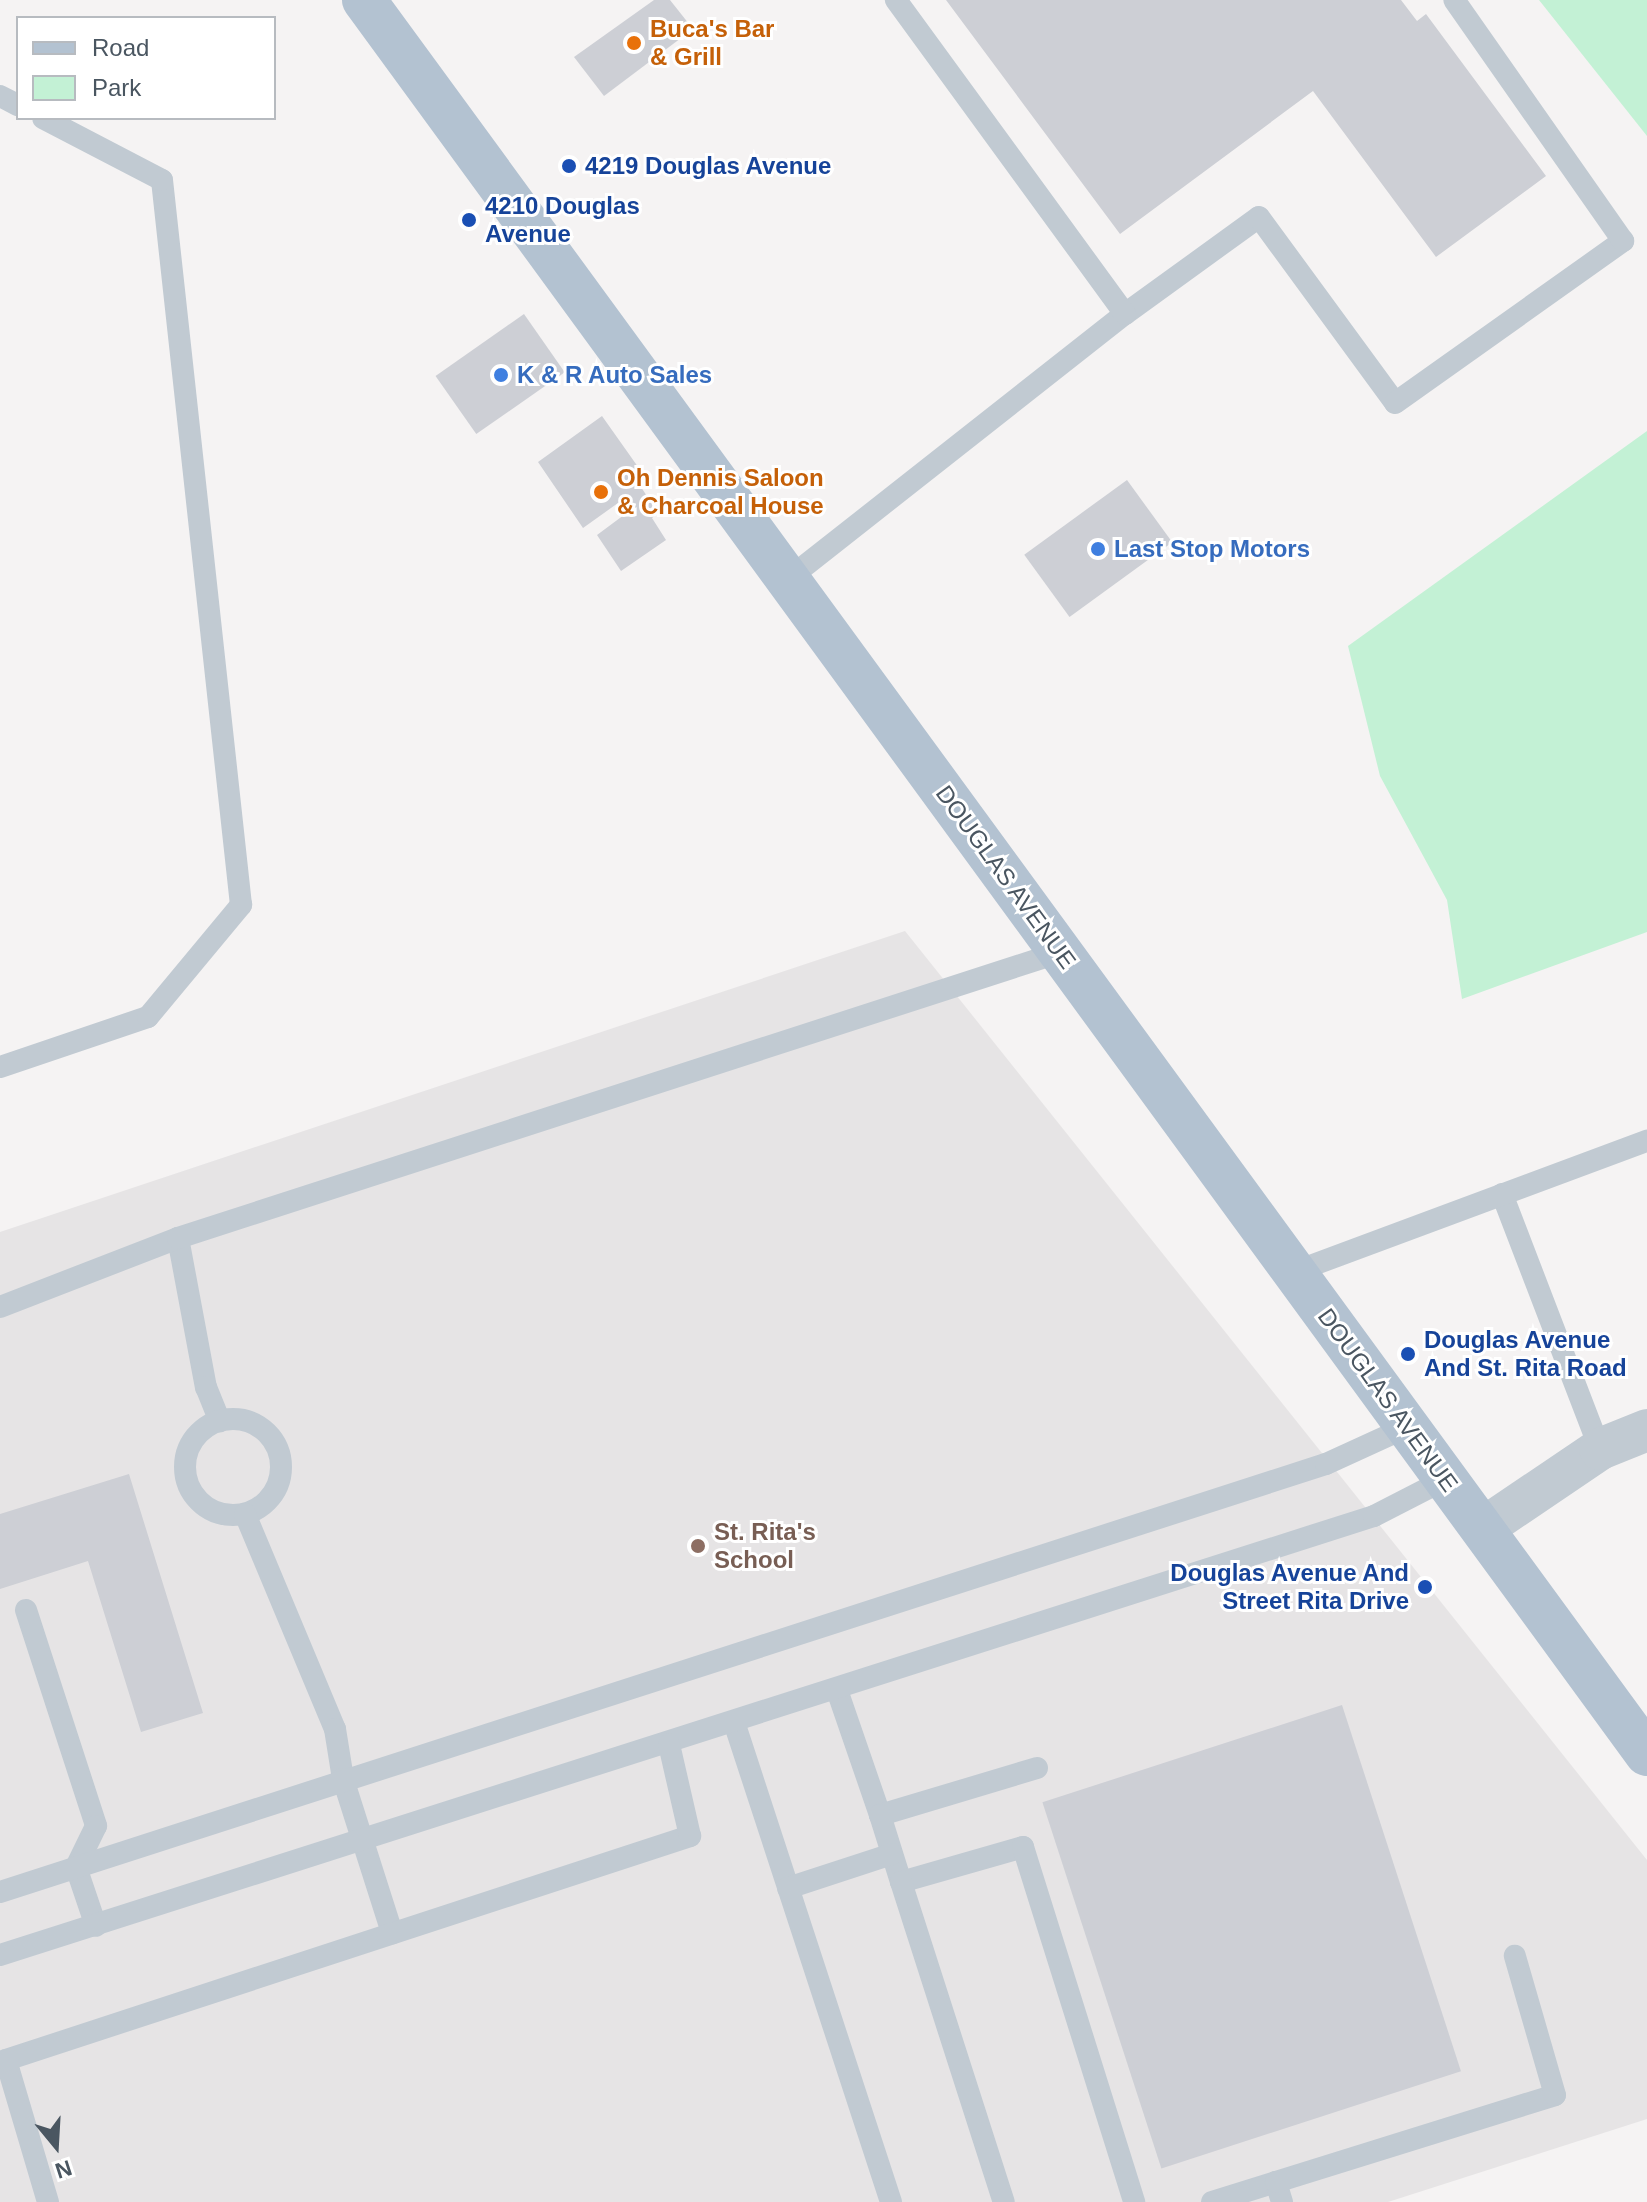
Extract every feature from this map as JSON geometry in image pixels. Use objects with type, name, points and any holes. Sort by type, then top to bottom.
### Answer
[{"type":"main road","name":"DOUGLAS AVENUE","points":[[364,0],[1407,1427],[1643,1742]]},
{"type":"street","points":[[1482,1529],[1600,1449],[1647,1430]]},
{"type":"lane","points":[[896,0],[1125,314]]},
{"type":"lane","points":[[788,579],[1125,314],[1259,217],[1395,403],[1623,241],[1454,0]]},
{"type":"lane","points":[[0,1067],[148,1017],[241,905],[162,180],[47,120]]},
{"type":"lane","points":[[0,1307],[178,1238],[1061,952]]},
{"type":"lane","points":[[1294,1272],[1647,1141]]},
{"type":"lane","points":[[1502,1194],[1600,1449]]},
{"type":"lane","points":[[178,1238],[206,1387],[220,1421]]},
{"type":"lane","points":[[235,1419],[263,1430],[279,1455],[277,1484],[270,1497],[245,1514],[229,1515],[199,1501],[185,1472],[193,1440],[220,1421],[235,1419]]},
{"type":"lane","points":[[0,1892],[1326,1464],[1407,1427]]},
{"type":"lane","points":[[0,1955],[363,1842],[1374,1516],[1446,1479]]},
{"type":"lane","points":[[245,1514],[335,1729],[343,1779],[392,1933]]},
{"type":"lane","points":[[26,1610],[96,1826],[76,1867],[96,1926]]},
{"type":"lane","points":[[837,1690],[1004,2202]]},
{"type":"lane","points":[[734,1722],[891,2202]]},
{"type":"lane","points":[[48,2202],[3,2050],[392,1933],[690,1836],[669,1744]]},
{"type":"lane","points":[[880,1815],[1037,1768]]},
{"type":"lane","points":[[901,1882],[1023,1847],[1134,2202]]},
{"type":"lane","points":[[788,1888],[892,1854]]},
{"type":"lane","points":[[1212,2202],[1279,2192],[1555,2095],[1515,1956]]},
{"type":"shaded area","name":"St. Rita's School","points":[[905,931],[1647,1860],[1647,2119],[1388,2202],[0,2202],[0,1232]]},
{"type":"green space","points":[[1539,0],[1647,0],[1647,136]]},
{"type":"green space","points":[[1647,431],[1647,932],[1462,999],[1447,900],[1380,776],[1348,646]]},
{"type":"building","name":"Buca's Bar & Grill","points":[[654,0],[670,0],[693,29],[604,96],[574,57]]},
{"type":"building","points":[[946,0],[1401,0],[1417,21],[1426,14],[1546,176],[1436,257],[1313,91],[1120,234]]},
{"type":"building","name":"K & R Auto Sales","points":[[524,314],[565,372],[476,434],[436,376]]},
{"type":"building","name":"Oh Dennis Saloon & Charcoal House","points":[[602,416],[648,481],[641,487],[658,513],[652,518],[666,540],[621,571],[597,535],[632,509],[625,498],[583,528],[538,462]]},
{"type":"building","name":"Last Stop Motors","points":[[1127,480],[1172,542],[1070,617],[1024,555]]},
{"type":"building","points":[[129,1474],[203,1713],[141,1732],[88,1561],[0,1589],[0,1514]]},
{"type":"building","points":[[1342,1705],[1461,2071],[1161,2168],[1042,1802]]},
{"type":"place","name":"Buca's Bar & Grill","points":[[634,43]]},
{"type":"place","name":"4219 Douglas Avenue","points":[[569,166]]},
{"type":"place","name":"4210 Douglas Avenue","points":[[469,220]]},
{"type":"place","name":"K & R Auto Sales","points":[[501,375]]},
{"type":"place","name":"Oh Dennis Saloon & Charcoal House","points":[[601,492]]},
{"type":"place","name":"Last Stop Motors","points":[[1098,549]]},
{"type":"place","name":"Douglas Avenue And St. Rita Road","points":[[1408,1354]]},
{"type":"place","name":"St. Rita's School","points":[[698,1546]]},
{"type":"place","name":"Douglas Avenue And Street Rita Drive","points":[[1425,1587]]}]
